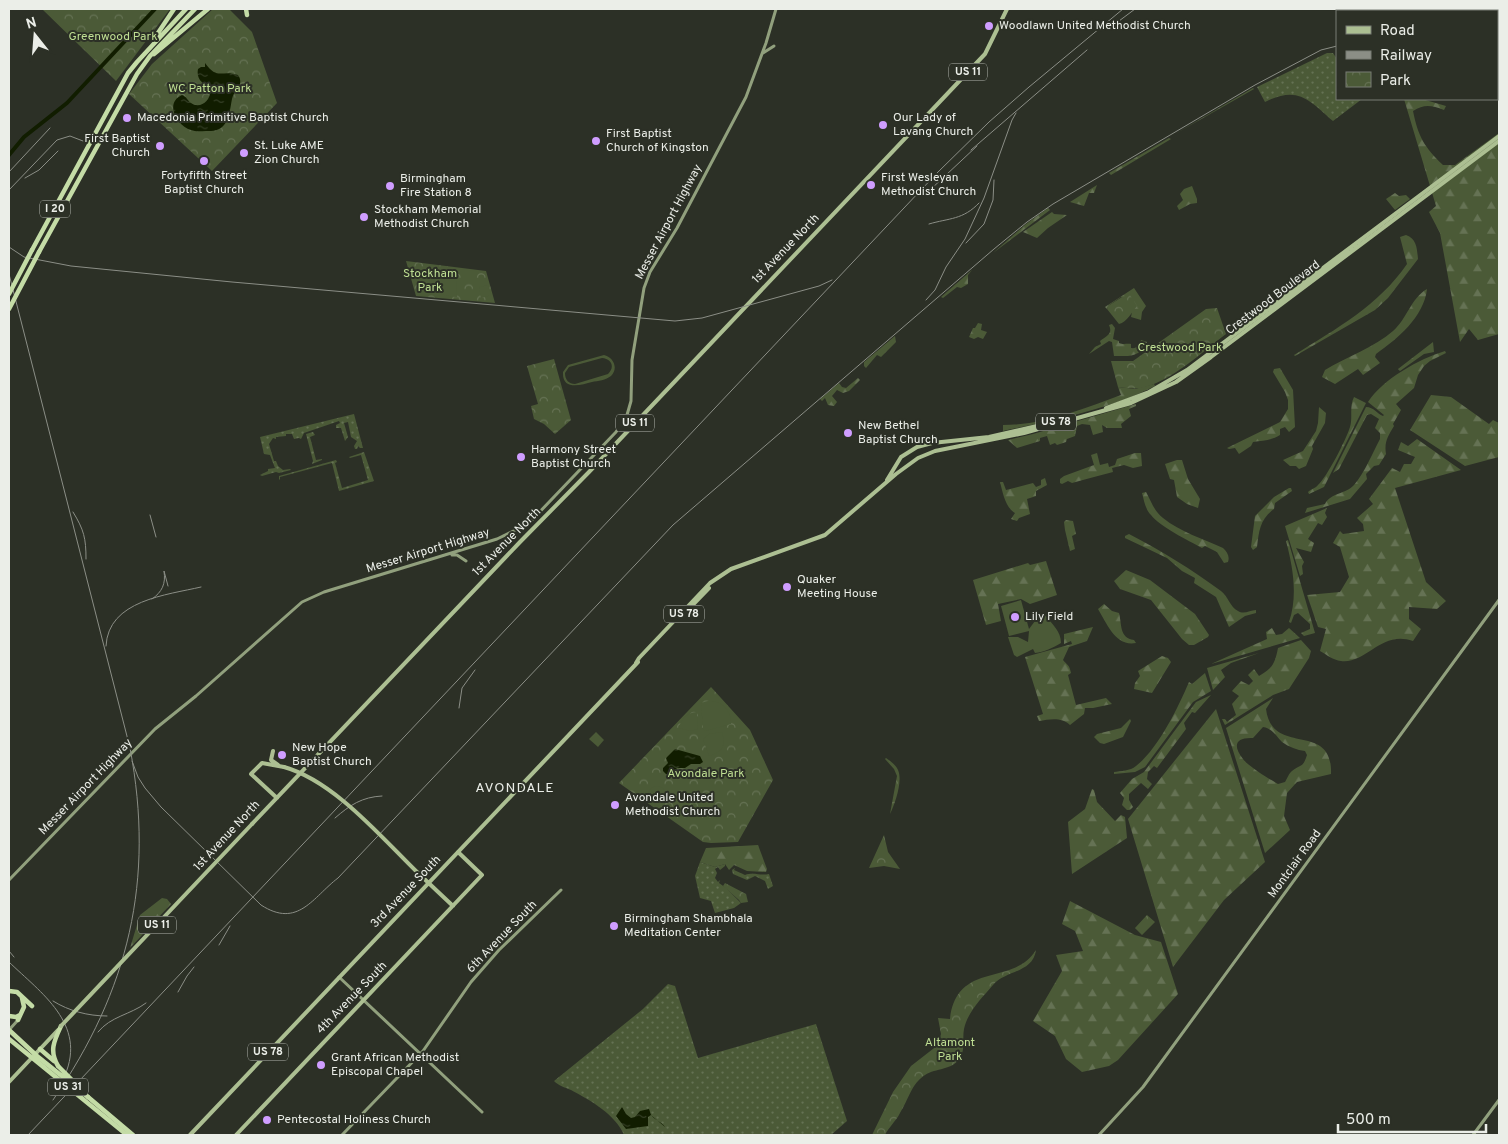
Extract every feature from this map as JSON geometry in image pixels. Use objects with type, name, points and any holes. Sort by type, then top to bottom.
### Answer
[{"type":"highway","points":[[142,56],[174,9]]},
{"type":"highway","name":"I 20","points":[[9,294],[128,73],[186,9]]},
{"type":"highway","name":"I 20","points":[[9,309],[130,86],[150,56],[195,9]]},
{"type":"highway","points":[[150,56],[159,51],[208,9]]},
{"type":"highway","points":[[246,9],[247,15]]},
{"type":"highway","points":[[9,991],[17,992],[32,1006]]},
{"type":"highway","points":[[18,1020],[24,1004],[21,996]]},
{"type":"highway","points":[[9,1016],[16,1017],[21,1014]]},
{"type":"highway","points":[[59,1066],[52,1051],[56,1033],[61,1026]]},
{"type":"highway","name":"US 31","points":[[10,1035],[134,1135]]},
{"type":"highway","name":"US 31","points":[[10,1035],[127,1135]]},
{"type":"highway","points":[[40,1048],[88,1097]]},
{"type":"main road","name":"Messer Airport Highway","points":[[9,880],[155,729],[196,696],[302,602],[324,592],[498,539],[524,526],[584,467],[621,425],[631,400],[632,360],[647,279],[677,228],[746,97],[776,9]]},
{"type":"main road","name":"1st Avenue North","points":[[61,1026],[985,54],[1007,9]]},
{"type":"main road","points":[[762,53],[774,46]]},
{"type":"main road","points":[[736,116],[741,118]]},
{"type":"main road","name":"Crestwood Boulevard","points":[[886,482],[899,460],[907,452],[917,447],[989,437],[1052,423],[1116,405],[1158,387],[1187,370],[1499,136]]},
{"type":"main road","name":"Crestwood Boulevard","points":[[886,482],[915,460],[931,452],[1024,433],[1072,420],[1131,403],[1169,386],[1204,363],[1499,141]]},
{"type":"main road","name":"3rd Avenue South","points":[[190,1135],[710,583],[724,572],[825,535],[886,482]]},
{"type":"main road","points":[[441,556],[454,554],[466,561]]},
{"type":"main road","name":"Montclair Road","points":[[1099,1135],[1143,1087],[1499,600]]},
{"type":"main road","points":[[273,751],[272,762],[310,778],[343,801],[453,906]]},
{"type":"main road","points":[[277,798],[251,774],[262,763],[283,767]]},
{"type":"main road","name":"4th Avenue South","points":[[236,1135],[482,875],[458,852]]},
{"type":"main road","name":"6th Avenue South","points":[[342,1135],[430,1043],[470,982],[499,950],[561,890]]},
{"type":"main road","points":[[339,977],[482,1112]]},
{"type":"main road","points":[[10,1035],[14,1024],[18,1020]]},
{"type":"main road","points":[[9,1082],[56,1033]]},
{"type":"main road","points":[[1472,1135],[1499,1100]]},
{"type":"green space","name":"Greenwood Park","points":[[42,9],[170,9],[116,81]]},
{"type":"green space","name":"WC Patton Park","points":[[213,9],[229,9],[252,32],[277,103],[212,171],[129,94],[152,64]]},
{"type":"green space","points":[[1327,53],[1333,53],[1336,58],[1336,100],[1361,100],[1333,121],[1310,101],[1295,95],[1276,97],[1265,102],[1257,87]]},
{"type":"green space","points":[[1253,88],[1254,89],[1175,134]]},
{"type":"green space","points":[[1404,100],[1425,100],[1446,106],[1444,110],[1428,106],[1413,111],[1423,141],[1443,165],[1455,165],[1499,133],[1499,334],[1478,340],[1469,329],[1460,342],[1440,233],[1429,212],[1436,206]]},
{"type":"green space","points":[[1169,138],[1171,139],[1111,175],[1109,173]]},
{"type":"green space","points":[[1097,185],[1094,193],[1089,193],[1084,206],[1070,202]]},
{"type":"green space","points":[[1192,186],[1197,203],[1190,204],[1179,210],[1177,206],[1183,200],[1180,194],[1184,189]]},
{"type":"green space","points":[[1395,193],[1399,196],[1406,195],[1410,199],[1395,210],[1386,199]]},
{"type":"green space","points":[[1048,208],[1050,210],[993,253],[1026,224]]},
{"type":"green space","points":[[1052,212],[1054,214],[1067,215],[1037,238],[1023,232]]},
{"type":"green space","points":[[1406,235],[1412,239],[1417,248],[1418,259],[1388,298],[1375,310],[1295,356],[1356,315],[1396,279],[1407,264],[1400,237]]},
{"type":"green space","name":"Stockham Park","points":[[406,261],[486,271],[495,303],[416,296]]},
{"type":"green space","points":[[454,270],[456,272],[457,297],[436,291],[430,283],[427,271]]},
{"type":"green space","points":[[972,270],[968,275],[968,284],[961,288],[957,287],[943,298],[941,297]]},
{"type":"green space","points":[[488,285],[491,295],[481,298],[479,287]]},
{"type":"green space","points":[[1134,288],[1146,306],[1142,312],[1141,320],[1131,317],[1132,312],[1121,297],[1108,306],[1107,309],[1105,307]]},
{"type":"green space","points":[[1427,289],[1421,309],[1415,318],[1401,334],[1376,354],[1375,357],[1380,363],[1363,375],[1358,369],[1335,384],[1322,377],[1325,370],[1386,337],[1398,326],[1413,303]]},
{"type":"green space","points":[[1130,295],[1137,306],[1127,319],[1119,324],[1107,309],[1108,306],[1122,297],[1125,299]]},
{"type":"green space","name":"Crestwood Park","points":[[1217,308],[1226,334],[1186,366],[1152,385],[1141,388],[1118,387],[1111,361],[1133,361],[1206,309]]},
{"type":"green space","points":[[978,323],[982,324],[981,330],[987,332],[983,339],[969,337],[973,328]]},
{"type":"green space","points":[[1112,324],[1115,328],[1113,339],[1119,341],[1119,343],[1131,344],[1131,348],[1135,348],[1141,340],[1147,342],[1141,351],[1133,355],[1114,356],[1112,342],[1109,341],[1089,354],[1109,334],[1109,325]]},
{"type":"green space","points":[[895,336],[896,342],[881,357],[877,355],[866,368],[864,362]]},
{"type":"green space","points":[[1433,342],[1434,352],[1424,354],[1400,371],[1398,369]]},
{"type":"green space","points":[[1445,351],[1446,353],[1424,366],[1418,375],[1414,388],[1396,404],[1401,410],[1387,439],[1386,454],[1379,465],[1374,466],[1366,474],[1367,479],[1350,499],[1305,513],[1307,508],[1325,504],[1327,500],[1351,488],[1365,469],[1380,439],[1380,433],[1375,428],[1379,419],[1371,414],[1367,415],[1339,469],[1333,473],[1366,407],[1384,415],[1368,402],[1383,385],[1402,371],[1424,359]]},
{"type":"green space","points":[[604,355],[612,360],[615,370],[611,376],[604,379],[573,385],[566,382],[564,378],[563,372],[568,365]],"holes":[[[602,358],[608,360],[612,366],[608,374],[575,384],[567,380],[565,373],[569,367]]]},
{"type":"green space","points":[[554,359],[571,420],[555,434],[544,424],[534,419],[531,406],[538,404],[527,366]]},
{"type":"green space","points":[[1280,368],[1293,390],[1295,427],[1289,432],[1285,427],[1280,429],[1280,435],[1276,437],[1253,442],[1251,446],[1239,454],[1235,448],[1227,448],[1280,422],[1288,409],[1288,400],[1273,372],[1274,369]]},
{"type":"green space","points":[[858,378],[860,380],[849,391],[843,393],[837,390],[832,396],[837,402],[834,406],[828,405],[825,398],[822,401],[820,399],[839,383],[842,387],[846,388]]},
{"type":"green space","points":[[1154,384],[1155,386],[1100,408],[1003,431],[1003,425],[1048,419],[1078,411],[1121,395],[1118,387],[1135,389]]},
{"type":"green space","points":[[1431,395],[1451,397],[1489,424],[1493,420],[1499,423],[1499,457],[1465,466],[1410,430]]},
{"type":"green space","points":[[1354,397],[1366,403],[1324,487],[1309,494],[1308,492],[1322,481],[1345,440],[1351,423]]},
{"type":"green space","points":[[1136,404],[1136,406],[1129,409],[1131,416],[1121,424],[1122,428],[1107,428],[1102,425],[1103,432],[1093,435],[1090,425],[1082,424],[1077,426],[1075,436],[1057,445],[1055,443],[1050,445],[1047,436],[1040,438],[1040,441],[1017,448],[1008,440],[1033,434]]},
{"type":"green space","points":[[1319,407],[1326,413],[1325,423],[1312,446],[1313,449],[1306,466],[1299,469],[1296,466],[1290,466],[1283,460],[1303,451],[1316,431]]},
{"type":"green space","points":[[354,414],[363,448],[358,446],[355,449],[354,446],[357,441],[351,437],[348,422],[344,423],[348,437],[345,441],[341,428],[336,428],[336,425],[340,423],[339,421],[304,433],[301,439],[294,439],[292,434],[286,434],[286,436],[273,438],[269,444],[274,461],[276,461],[278,466],[283,470],[291,470],[260,475],[268,471],[268,469],[275,468],[270,455],[264,454],[260,437]]},
{"type":"green space","points":[[313,432],[315,435],[310,437],[316,460],[322,460],[312,464],[313,461],[306,434]]},
{"type":"green space","points":[[1417,439],[1461,470],[1395,488],[1426,582],[1446,601],[1437,609],[1409,607],[1409,619],[1421,629],[1413,641],[1392,640],[1383,643],[1359,658],[1350,661],[1335,660],[1320,651],[1326,629],[1318,627],[1307,595],[1340,592],[1349,577],[1340,547],[1333,543],[1340,531],[1343,534],[1364,531],[1363,524],[1357,518],[1373,504],[1369,499],[1392,468],[1400,472],[1404,464],[1411,464],[1415,457],[1398,450],[1401,442],[1408,446]]},
{"type":"green space","points":[[364,452],[374,481],[339,491],[332,463],[280,477],[279,479],[279,476],[336,460],[337,462],[335,463],[342,488],[368,480],[361,455],[349,457]]},
{"type":"green space","points":[[1097,453],[1100,465],[1108,463],[1109,467],[1115,465],[1117,459],[1141,453],[1142,466],[1133,468],[1124,465],[1112,468],[1113,472],[1072,483],[1068,481],[1060,483],[1060,479],[1064,476],[1094,465],[1091,455]]},
{"type":"green space","points":[[1182,460],[1188,479],[1200,499],[1198,508],[1187,504],[1177,497],[1174,480],[1170,479],[1165,464]]},
{"type":"green space","points":[[1045,478],[1047,485],[1036,491],[1036,496],[1027,499],[1030,514],[1019,518],[1017,521],[1011,519],[1015,513],[1003,495],[1000,482],[1003,482],[1006,490],[1033,483],[1036,487],[1041,485],[1041,480]]},
{"type":"green space","points":[[1289,488],[1292,491],[1275,503],[1274,509],[1263,521],[1257,547],[1253,550],[1251,547],[1255,516],[1274,497]]},
{"type":"green space","points":[[1146,492],[1155,509],[1163,518],[1184,531],[1223,548],[1228,554],[1228,562],[1224,563],[1217,552],[1205,546],[1202,548],[1155,520],[1145,504],[1142,493]]},
{"type":"green space","points":[[1327,508],[1325,513],[1327,517],[1322,525],[1318,523],[1308,539],[1314,543],[1311,552],[1296,548],[1304,562],[1302,566],[1303,574],[1300,576],[1285,526]]},
{"type":"green space","points":[[1066,520],[1073,521],[1076,534],[1072,536],[1075,549],[1070,551],[1065,530],[1064,522]]},
{"type":"green space","points":[[1129,534],[1165,554],[1210,583],[1223,593],[1238,611],[1256,610],[1256,613],[1245,616],[1229,627],[1216,597],[1194,583],[1195,578],[1182,571],[1167,558],[1125,538]]},
{"type":"green space","points":[[1288,540],[1315,633],[1304,636],[1301,633],[1310,629],[1310,624],[1298,613],[1294,615],[1291,623],[1289,622],[1294,592],[1291,561],[1286,541]]},
{"type":"green space","points":[[1046,561],[1057,595],[1030,604],[1021,599],[998,604],[1001,621],[986,625],[973,580],[1028,563],[1030,565]]},
{"type":"green space","points":[[1126,570],[1150,580],[1195,614],[1209,635],[1208,637],[1194,645],[1189,645],[1151,600],[1120,589],[1114,581]]},
{"type":"green space","points":[[1021,600],[1029,629],[1035,621],[1045,615],[1058,631],[1061,643],[1042,652],[1035,653],[1033,649],[1017,657],[1014,655],[1008,637],[1018,637],[1028,642],[1029,631],[1009,636],[1001,606]]},
{"type":"green space","points":[[1104,604],[1112,611],[1119,613],[1123,633],[1136,643],[1123,641],[1113,633],[1098,609]]},
{"type":"green space","points":[[1093,627],[1087,641],[1069,647],[1063,660],[1068,665],[1071,673],[1068,675],[1076,705],[1106,698],[1112,704],[1085,708],[1084,714],[1070,725],[1060,720],[1039,721],[1037,716],[1043,714],[1025,657],[1072,644],[1071,641],[1064,644],[1064,634]]},
{"type":"green space","points":[[1272,628],[1276,635],[1282,634],[1289,628],[1300,638],[1211,664],[1267,639],[1266,632]]},
{"type":"green space","points":[[1301,640],[1311,651],[1309,658],[1289,689],[1273,695],[1225,725],[1222,719],[1225,719],[1227,722],[1236,715],[1232,704],[1239,696],[1232,691],[1241,681],[1249,685],[1253,681],[1248,675],[1254,669],[1259,676],[1270,668],[1278,648]]},
{"type":"green space","points":[[1259,653],[1231,663],[1221,670],[1225,677],[1213,690],[1207,668]]},
{"type":"green space","points":[[1162,656],[1168,658],[1171,662],[1152,693],[1134,689],[1135,683],[1140,676],[1138,671]]},
{"type":"green space","points":[[1205,673],[1211,691],[1193,702],[1145,767],[1135,772],[1114,774],[1114,772],[1134,768],[1144,759],[1160,739],[1189,682],[1192,684]]},
{"type":"green space","name":"Avondale Park","points":[[711,687],[750,730],[773,780],[738,842],[703,842],[619,783]]},
{"type":"green space","points":[[1211,695],[1195,713],[1192,712],[1184,723],[1186,729],[1157,768],[1154,766],[1148,772],[1147,779],[1152,784],[1148,789],[1141,783],[1129,794],[1129,800],[1133,807],[1127,810],[1122,805],[1124,798],[1120,793],[1132,779],[1144,772],[1196,702]]},
{"type":"green space","points":[[1273,698],[1266,709],[1271,724],[1279,732],[1323,748],[1329,758],[1331,774],[1297,782],[1287,793],[1284,816],[1290,830],[1265,853],[1226,728]],"holes":[[[1263,727],[1269,729],[1282,742],[1293,748],[1305,751],[1307,755],[1303,764],[1291,772],[1285,782],[1278,784],[1264,776],[1249,765],[1238,750],[1239,741],[1253,738]]]},
{"type":"green space","points":[[708,701],[718,702],[725,707],[731,719],[731,724],[705,731],[703,729],[701,703]]},
{"type":"green space","points":[[1216,709],[1265,862],[1224,900],[1173,967],[1128,819]]},
{"type":"green space","points":[[697,712],[698,729],[690,731],[679,728],[681,721],[685,717]]},
{"type":"green space","points":[[1130,719],[1131,721],[1123,737],[1104,744],[1094,737],[1097,734],[1121,728]]},
{"type":"green space","points":[[596,732],[604,740],[598,747],[589,739]]},
{"type":"green space","points":[[722,732],[724,741],[722,748],[718,753],[709,756],[703,739],[709,734]]},
{"type":"green space","points":[[886,758],[896,766],[900,780],[890,814],[897,776]]},
{"type":"green space","points":[[653,786],[661,786],[666,791],[664,802],[653,804],[648,799],[648,791]]},
{"type":"green space","points":[[1092,789],[1094,790],[1097,802],[1115,821],[1121,815],[1125,817],[1127,838],[1072,874],[1068,822],[1085,809]]},
{"type":"green space","points":[[884,835],[888,852],[900,869],[884,866],[869,868]]},
{"type":"green space","points":[[758,845],[767,869],[766,872],[747,871],[734,865],[729,870],[725,864],[715,867],[700,862],[706,848]]},
{"type":"green space","points":[[700,862],[715,867],[725,864],[720,870],[718,867],[715,869],[717,873],[715,878],[718,882],[720,880],[719,883],[741,903],[734,908],[715,913],[711,901],[700,898],[695,876]]},
{"type":"green space","points":[[735,868],[734,870],[745,875],[769,874],[773,886],[768,889],[765,881],[755,876],[747,880],[733,874],[732,870]]},
{"type":"green space","points":[[725,883],[746,894],[748,902],[741,903],[723,886]]},
{"type":"green space","points":[[162,898],[167,899],[171,904],[130,948],[140,915]]},
{"type":"green space","points":[[1070,901],[1135,935],[1161,942],[1178,994],[1118,1060],[1109,1066],[1082,1072],[1066,1059],[1055,1036],[1033,1021],[1062,971],[1056,955],[1083,951],[1075,931],[1062,924]]},
{"type":"green space","points":[[1147,915],[1155,922],[1142,935],[1135,928]]},
{"type":"green space","name":"Altamont Park","points":[[1036,950],[1030,963],[998,980],[976,1005],[966,1022],[963,1033],[962,1052],[956,1063],[929,1073],[920,1079],[913,1087],[903,1108],[885,1135],[872,1135],[893,1092],[911,1066],[938,1045],[941,1034],[938,1018],[950,1019],[955,1001],[963,989],[974,981],[1014,968],[1026,961]]},
{"type":"green space","points":[[668,984],[675,986],[698,1058],[816,1024],[847,1121],[831,1135],[624,1135],[615,1121],[602,1109],[554,1081],[643,1009]]},
{"type":"water","points":[[205,63],[213,72],[238,75],[240,82],[233,96],[229,116],[224,125],[216,130],[195,131],[181,124],[173,109],[174,103],[182,95],[195,105],[202,104],[208,100],[210,89],[198,76],[198,69],[205,67]]},
{"type":"water","points":[[675,749],[700,756],[703,762],[691,764],[685,768],[677,768],[670,775],[666,774],[663,768],[668,763],[666,758]]},
{"type":"water","points":[[622,1107],[631,1118],[635,1117],[640,1111],[649,1109],[652,1115],[648,1117],[648,1126],[626,1129],[616,1116]]},
{"type":"waterway","points":[[9,155],[24,137],[67,103],[155,9]]},
{"type":"railway","points":[[28,1135],[938,172],[989,122],[1123,9]]},
{"type":"railway","points":[[1119,21],[1135,9]]},
{"type":"railway","points":[[1480,10],[1484,9]]},
{"type":"railway","points":[[132,761],[138,777],[161,807],[261,905],[274,912],[285,914],[304,908],[338,878],[673,525],[994,249],[1053,204],[1255,85],[1321,50],[1336,46]]},
{"type":"railway","points":[[971,150],[1087,50]]},
{"type":"railway","points":[[926,300],[935,290],[946,267],[965,239],[984,198],[1016,113]]},
{"type":"railway","points":[[9,172],[50,128]]},
{"type":"railway","points":[[9,190],[57,140],[70,136],[83,141]]},
{"type":"railway","points":[[930,190],[977,146]]},
{"type":"railway","points":[[25,178],[39,170],[58,151]]},
{"type":"railway","points":[[966,243],[984,224],[993,200],[994,180]]},
{"type":"railway","points":[[929,224],[961,216],[979,203]]},
{"type":"railway","points":[[9,247],[24,257],[71,266],[675,321],[702,318],[819,286],[832,280]]},
{"type":"railway","points":[[9,274],[130,748],[137,797],[139,843],[137,888],[129,932],[117,975],[101,1017],[79,1059],[53,1100]]},
{"type":"railway","points":[[73,512],[84,534],[86,559]]},
{"type":"railway","points":[[150,515],[156,537]]},
{"type":"railway","points":[[152,599],[162,587],[164,571],[168,586]]},
{"type":"railway","points":[[106,646],[109,631],[117,618],[128,609],[157,597],[201,587]]},
{"type":"railway","points":[[459,708],[462,688],[475,670]]},
{"type":"railway","points":[[335,818],[357,803],[368,798],[382,796]]},
{"type":"railway","points":[[219,945],[230,926]]},
{"type":"railway","points":[[9,951],[14,957]]},
{"type":"railway","points":[[9,962],[47,998],[65,1025],[70,1040],[70,1057],[65,1075]]},
{"type":"railway","points":[[178,992],[194,967]]},
{"type":"railway","points":[[53,1001],[79,1012],[107,1016]]},
{"type":"railway","points":[[98,1032],[109,1022],[146,1003]]},
{"type":"place","name":"Woodlawn United Methodist Church","points":[[989,26]]},
{"type":"place","name":"Macedonia Primitive Baptist Church","points":[[127,118]]},
{"type":"place","name":"Our Lady of Lavang Church","points":[[883,125]]},
{"type":"place","name":"First Baptist Church of Kingston","points":[[596,141]]},
{"type":"place","name":"First Baptist Church","points":[[160,146]]},
{"type":"place","name":"St. Luke AME Zion Church","points":[[244,153]]},
{"type":"place","name":"Fortyfifth Street Baptist Church","points":[[204,161]]},
{"type":"place","name":"First Wesleyan Methodist Church","points":[[871,185]]},
{"type":"place","name":"Birmingham Fire Station 8","points":[[390,186]]},
{"type":"place","name":"Stockham Memorial Methodist Church","points":[[364,217]]},
{"type":"place","name":"New Bethel Baptist Church","points":[[848,433]]},
{"type":"place","name":"Harmony Street Baptist Church","points":[[521,457]]},
{"type":"place","name":"Quaker Meeting House","points":[[787,587]]},
{"type":"place","name":"Lily Field","points":[[1015,617]]},
{"type":"place","name":"New Hope Baptist Church","points":[[282,755]]},
{"type":"place","name":"Avondale United Methodist Church","points":[[615,805]]},
{"type":"place","name":"Birmingham Shambhala Meditation Center","points":[[614,926]]},
{"type":"place","name":"Grant African Methodist Episcopal Chapel","points":[[321,1065]]},
{"type":"place","name":"Pentecostal Holiness Church","points":[[267,1120]]},
{"type":"district","name":"AVONDALE","points":[[515,788]]}]
